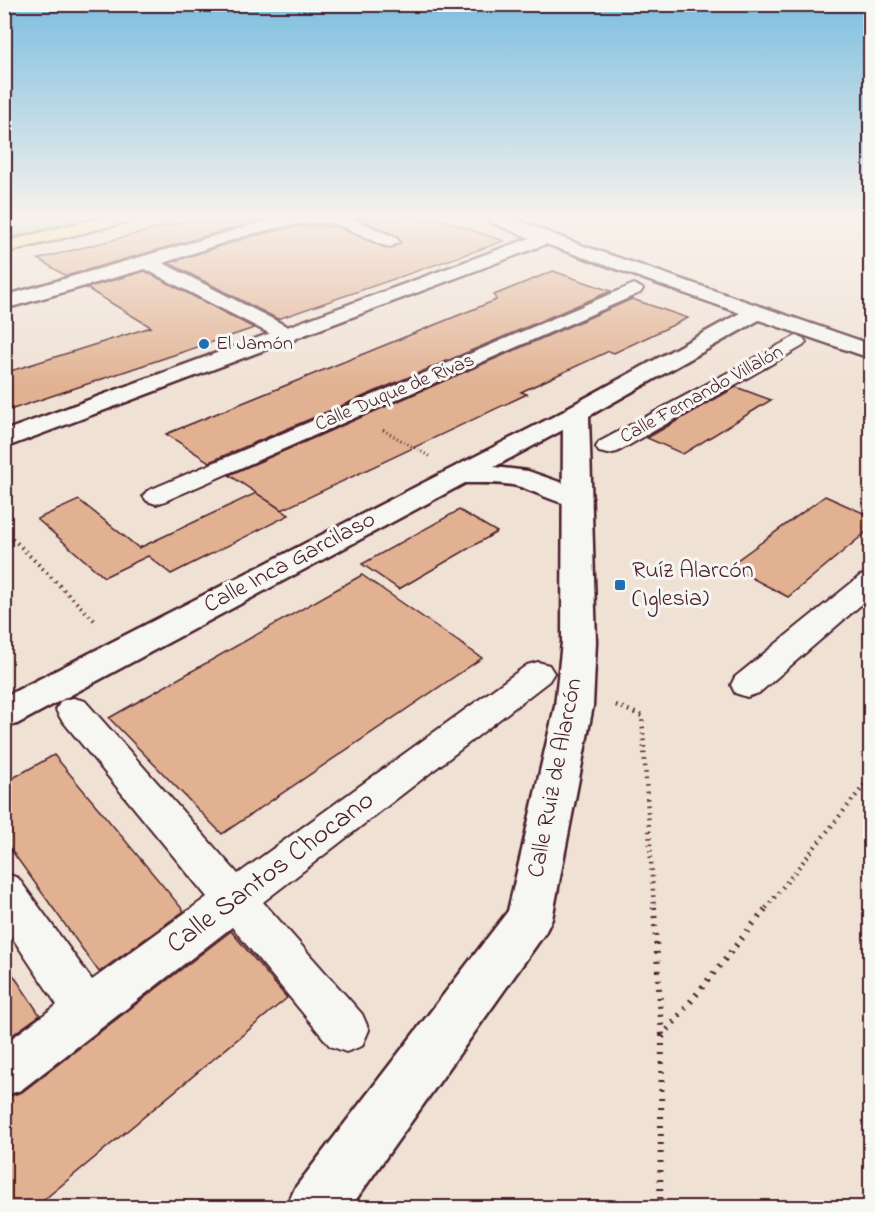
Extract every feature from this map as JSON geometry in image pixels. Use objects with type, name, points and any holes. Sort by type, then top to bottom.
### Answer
[{"type":"street","points":[[5,303],[103,275]]},
{"type":"street","points":[[171,275],[286,335]]},
{"type":"street","points":[[4,440],[448,275]]},
{"type":"street","points":[[651,275],[870,351]]},
{"type":"street","name":"Calle Duque de Rivas","points":[[156,496],[634,289]]},
{"type":"street","points":[[576,413],[758,312]]},
{"type":"street","name":"Calle Fernando Villalón","points":[[608,447],[796,342]]},
{"type":"street","name":"Calle Inca Garcilaso","points":[[4,714],[576,413]]},
{"type":"street","name":"Calle Ruiz de Alarcón","points":[[315,1208],[529,919],[574,706],[579,642],[576,413]]},
{"type":"street","points":[[459,474],[518,477],[578,498]]},
{"type":"street","points":[[747,685],[870,582]]},
{"type":"street","name":"Calle Santos Chocano","points":[[4,1073],[538,673]]},
{"type":"street","points":[[73,710],[346,1030]]},
{"type":"street","points":[[4,890],[87,1011]]},
{"type":"path","points":[[351,412],[432,458]]},
{"type":"path","points":[[4,530],[100,626]]},
{"type":"path","points":[[611,702],[642,716],[663,1037],[660,1208]]},
{"type":"path","points":[[663,1037],[870,778]]},
{"type":"building","points":[[133,275],[152,275],[254,328],[4,412],[4,373],[151,327],[86,288]]},
{"type":"building","points":[[192,275],[407,275],[278,319]]},
{"type":"building","points":[[544,275],[563,275],[611,291],[209,462],[166,434],[496,300],[494,295]]},
{"type":"building","points":[[632,299],[688,318],[614,353],[609,351],[521,392],[527,394],[282,510],[229,475]]},
{"type":"building","points":[[736,387],[771,400],[683,454],[647,438]]},
{"type":"building","points":[[256,493],[289,515],[171,574],[148,556],[104,577],[37,519],[79,500],[139,548]]},
{"type":"building","points":[[825,496],[870,516],[870,529],[788,597],[729,566]]},
{"type":"building","points":[[459,510],[497,532],[399,589],[362,564]]},
{"type":"building","points":[[362,575],[482,658],[222,834],[109,718]]},
{"type":"building","points":[[54,755],[184,911],[99,972],[4,840],[4,783]]},
{"type":"building","points":[[231,931],[287,998],[34,1208],[4,1208],[4,1098],[22,1092]]},
{"type":"building","points":[[4,961],[40,1015],[4,1041]]},
{"type":"place","name":"El Jamón","points":[[204,344]]},
{"type":"place","name":"Ruíz Alarcón (Iglesia)","points":[[620,585]]}]
